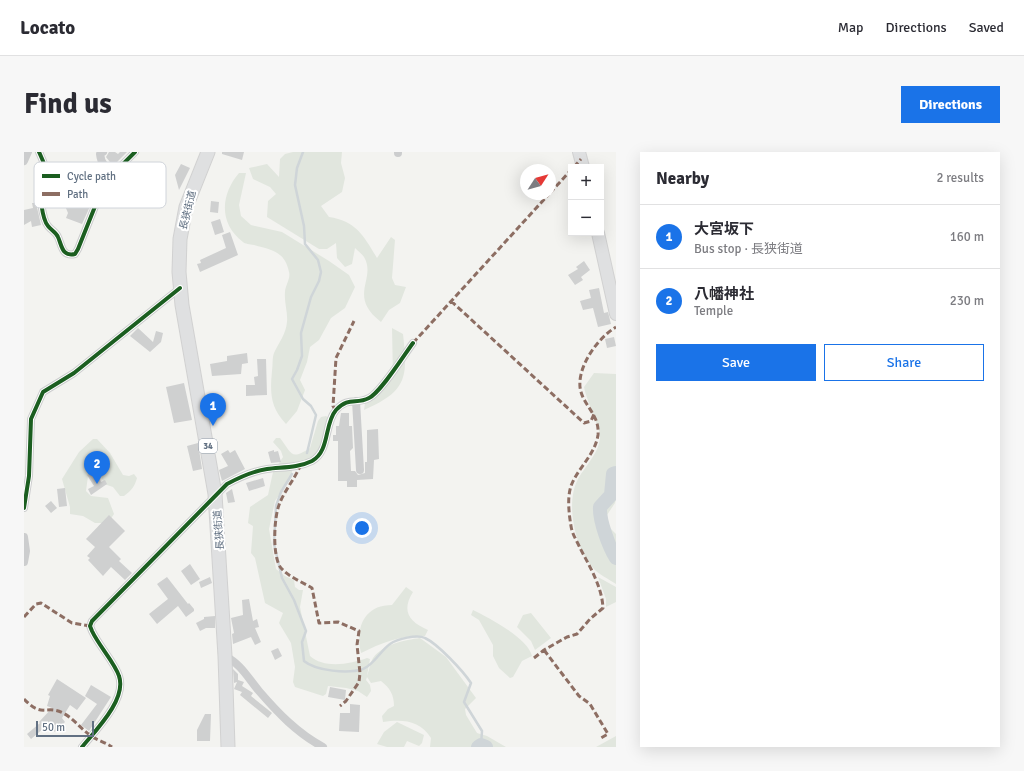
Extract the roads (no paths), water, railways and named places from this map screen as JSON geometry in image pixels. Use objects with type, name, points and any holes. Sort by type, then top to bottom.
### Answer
[{"type":"main road","name":"長狭街道","points":[[208,152],[190,193],[182,221],[179,257],[180,288],[215,494],[226,656],[228,747]]},
{"type":"main road","points":[[599,236],[612,278],[616,314]]},
{"type":"street","points":[[24,161],[28,152]]},
{"type":"street","points":[[39,152],[42,162]]},
{"type":"street","points":[[101,162],[100,154],[103,152]]},
{"type":"street","points":[[126,162],[136,152]]},
{"type":"street","points":[[42,208],[45,222],[49,228],[55,232],[61,248],[66,254],[70,255],[75,254],[78,249],[94,208]]},
{"type":"street","points":[[24,508],[29,476],[31,419],[43,392],[74,373],[180,288]]},
{"type":"street","points":[[82,747],[116,702],[121,692],[119,676],[92,631],[90,626],[92,622],[215,494],[227,484],[244,475],[265,469],[295,466],[312,461],[320,455],[335,412],[345,402],[370,398],[413,343]]},
{"type":"street","points":[[356,401],[360,470]]},
{"type":"street","points":[[24,537],[26,551],[24,562]]},
{"type":"street","points":[[226,656],[236,661],[259,690],[294,729],[323,747]]},
{"type":"waterway","points":[[303,152],[297,168],[295,185],[304,226],[305,244],[318,260],[321,272],[319,281],[311,297],[301,333],[302,356],[292,379],[303,399],[311,406],[316,415],[307,453]]},
{"type":"waterway","points":[[616,473],[613,474],[611,495],[600,507],[601,519],[605,533],[616,558]]},
{"type":"waterway","points":[[292,474],[281,492],[276,506],[274,544],[282,578],[294,600],[306,631],[302,642],[304,661],[316,667],[332,671],[357,671],[371,664],[393,642],[412,637],[425,638],[437,646],[450,658],[471,683],[464,702],[482,731],[481,745]]},
{"type":"waterway","points":[[478,747],[481,745],[486,747]]},
{"type":"place","name":"大宮坂下","points":[[213,426]]},
{"type":"place","name":"八幡神社","points":[[97,484]]}]
